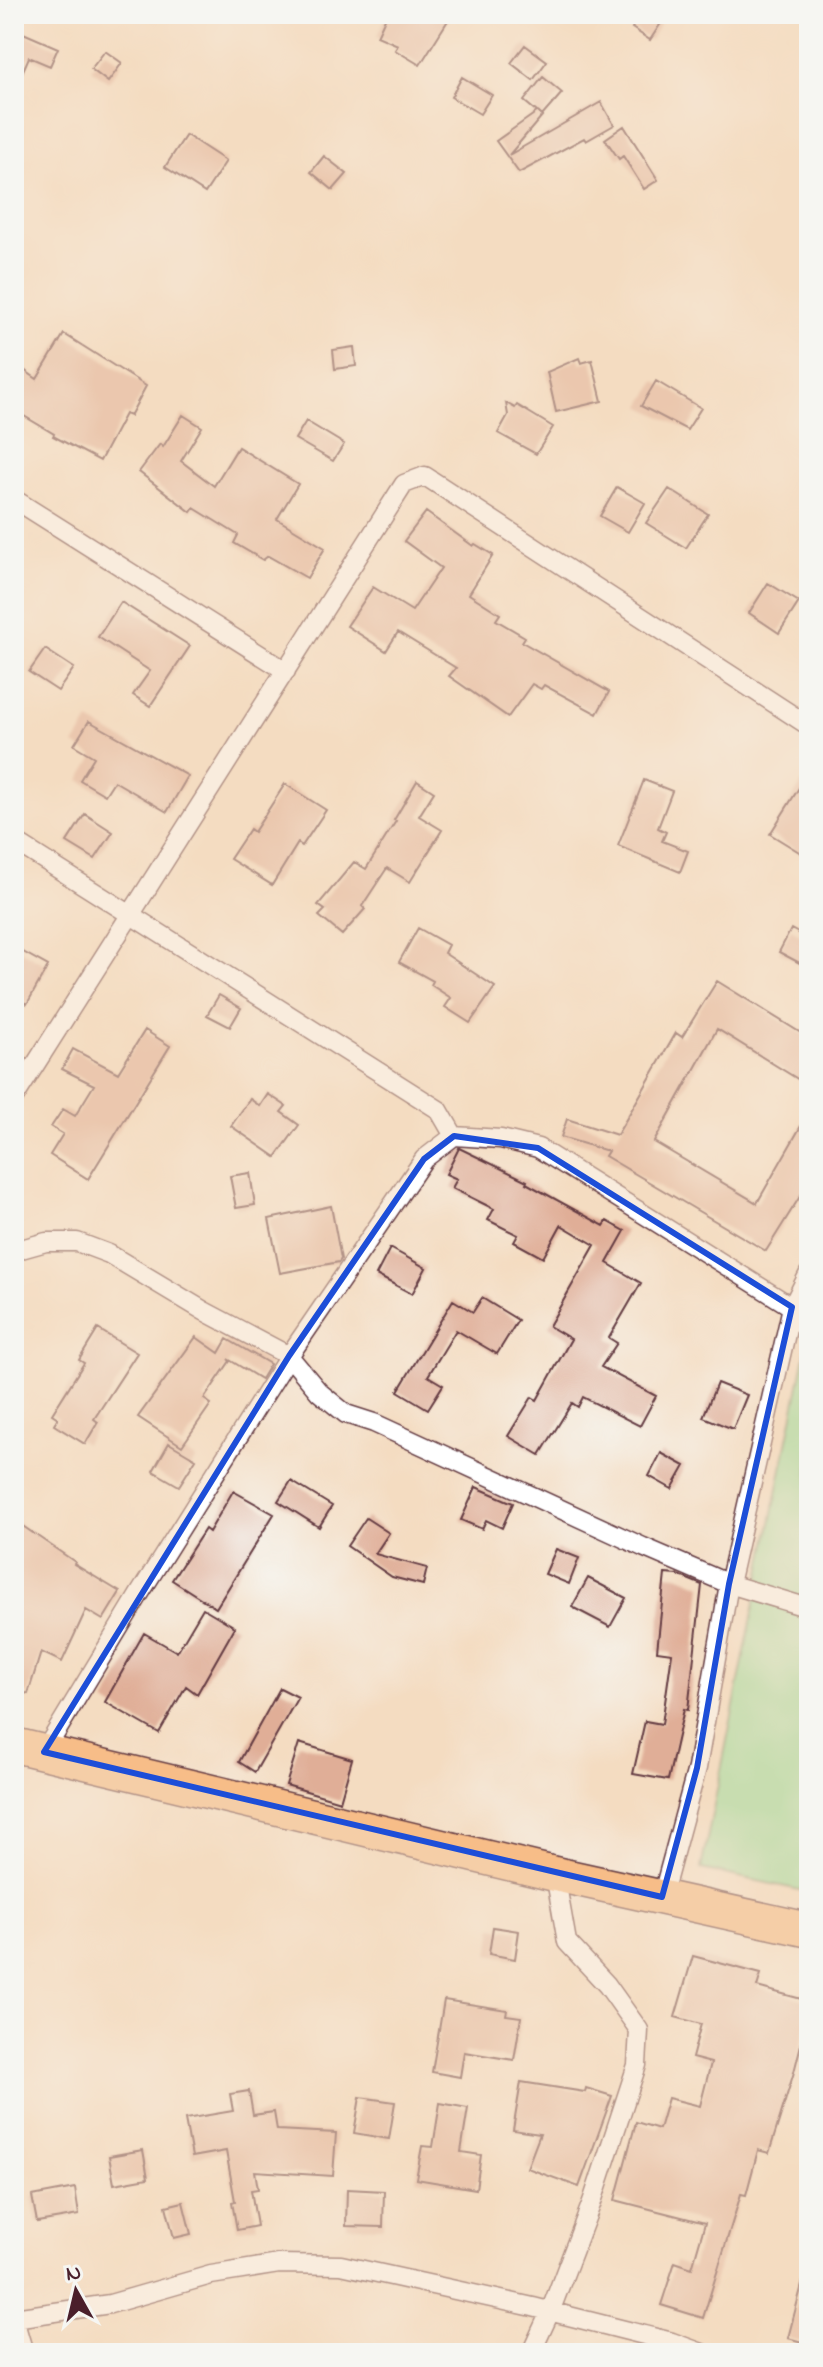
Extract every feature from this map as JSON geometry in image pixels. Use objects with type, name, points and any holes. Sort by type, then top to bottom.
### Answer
[{"type":"highway","points":[[29,1748],[555,1874],[809,1930]]},
{"type":"street","points":[[14,1098],[404,484],[425,476],[809,726]]},
{"type":"street","points":[[14,499],[286,671]]},
{"type":"street","points":[[14,841],[439,1110],[454,1136]]},
{"type":"street","points":[[29,1748],[424,1159],[454,1136],[501,1139],[538,1148],[801,1310]]},
{"type":"street","points":[[14,1251],[46,1242],[77,1242],[109,1254],[204,1311],[289,1356],[319,1392],[346,1414],[374,1423],[729,1584],[809,1608]]},
{"type":"street","points":[[662,1897],[697,1768],[729,1584],[809,1273]]},
{"type":"street","points":[[531,2353],[592,2202],[637,2065],[639,2030],[607,1985],[567,1942],[555,1874]]},
{"type":"street","points":[[24,2353],[14,2318],[110,2304],[211,2275],[279,2264],[341,2265],[550,2312],[672,2342],[702,2353]]},
{"type":"highlighted area","points":[[454,1136],[538,1148],[792,1307],[729,1584],[697,1768],[662,1897],[44,1752],[289,1356],[424,1159]]},
{"type":"green space","points":[[809,1335],[809,1892],[701,1869]]},
{"type":"building","points":[[387,14],[452,14],[420,65],[395,50],[398,45],[377,36]]},
{"type":"building","points":[[641,14],[667,14],[650,40],[632,28]]},
{"type":"building","points":[[14,29],[58,48],[50,66],[29,57],[14,91]]},
{"type":"building","points":[[525,45],[547,61],[533,80],[511,63]]},
{"type":"building","points":[[105,51],[122,63],[108,82],[91,69]]},
{"type":"building","points":[[462,77],[492,95],[480,114],[451,97]]},
{"type":"building","points":[[543,77],[562,93],[509,155],[601,102],[614,125],[519,173],[496,141],[537,112],[524,101]]},
{"type":"building","points":[[624,126],[658,180],[644,189],[623,156],[619,159],[605,139]]},
{"type":"building","points":[[186,135],[226,161],[205,193],[165,167]]},
{"type":"building","points":[[324,156],[347,174],[333,190],[311,172]]},
{"type":"building","points":[[64,334],[146,386],[130,416],[125,414],[100,461],[53,436],[14,410],[14,363],[37,379]]},
{"type":"building","points":[[354,347],[356,366],[335,369],[333,350]]},
{"type":"building","points":[[579,358],[581,363],[592,360],[602,401],[556,412],[547,372]]},
{"type":"building","points":[[656,381],[701,408],[687,430],[641,406]]},
{"type":"building","points":[[506,403],[515,408],[517,405],[553,427],[536,454],[498,433],[508,415]]},
{"type":"building","points":[[183,415],[202,427],[181,461],[214,486],[238,447],[298,484],[277,519],[325,548],[307,578],[268,556],[263,560],[234,543],[238,535],[194,508],[191,512],[139,472],[160,444],[163,447]]},
{"type":"building","points":[[306,421],[344,444],[333,461],[295,439]]},
{"type":"building","points":[[617,487],[645,503],[628,532],[600,516]]},
{"type":"building","points":[[669,489],[708,514],[686,548],[646,523]]},
{"type":"building","points":[[426,512],[473,546],[475,544],[493,555],[469,594],[500,614],[496,620],[525,637],[522,642],[609,692],[597,714],[544,685],[541,689],[532,684],[508,717],[449,676],[456,668],[398,632],[386,651],[347,626],[373,587],[412,611],[441,568],[404,541]]},
{"type":"building","points":[[768,583],[799,602],[779,633],[749,613]]},
{"type":"building","points":[[121,602],[190,646],[150,706],[133,695],[150,671],[98,637]]},
{"type":"building","points":[[45,649],[74,668],[58,691],[29,672]]},
{"type":"building","points":[[89,721],[188,776],[167,812],[114,781],[105,795],[80,780],[94,757],[74,745]]},
{"type":"building","points":[[809,772],[809,858],[770,834]]},
{"type":"building","points":[[644,780],[672,791],[658,828],[666,832],[662,841],[688,851],[680,872],[618,846]]},
{"type":"building","points":[[417,781],[434,792],[419,816],[442,830],[410,882],[387,868],[362,906],[365,909],[342,935],[319,916],[325,910],[318,905],[354,862],[366,869]]},
{"type":"building","points":[[285,784],[326,810],[302,846],[298,843],[272,885],[230,859],[250,829],[254,832]]},
{"type":"building","points":[[85,814],[113,832],[95,859],[67,842]]},
{"type":"building","points":[[418,928],[448,945],[444,953],[495,987],[470,1023],[445,1007],[451,998],[431,985],[433,981],[399,962]]},
{"type":"building","points":[[791,929],[809,939],[809,968],[779,952]]},
{"type":"building","points":[[14,947],[48,966],[27,1004],[14,997]]},
{"type":"building","points":[[717,981],[809,1038],[809,1086],[717,1029],[654,1142],[757,1203],[809,1112],[809,1182],[766,1251],[605,1156],[608,1151],[561,1137],[567,1119],[617,1135],[676,1033],[682,1037]]},
{"type":"building","points":[[219,995],[241,1008],[230,1027],[207,1015]]},
{"type":"building","points":[[145,1030],[170,1046],[88,1179],[50,1155],[63,1134],[51,1127],[63,1109],[75,1116],[94,1085],[62,1069],[73,1049],[118,1073]]},
{"type":"building","points":[[268,1094],[286,1106],[281,1112],[299,1125],[276,1157],[231,1126],[250,1099],[260,1106]]},
{"type":"building","points":[[459,1148],[527,1181],[604,1226],[607,1221],[625,1231],[607,1263],[641,1283],[609,1338],[617,1343],[601,1367],[656,1396],[640,1426],[583,1397],[578,1407],[572,1403],[540,1455],[508,1436],[532,1397],[537,1400],[571,1339],[549,1326],[595,1245],[561,1225],[543,1258],[514,1242],[518,1235],[488,1220],[494,1209],[452,1188],[457,1179],[446,1174]]},
{"type":"building","points":[[250,1173],[255,1205],[236,1208],[230,1176]]},
{"type":"building","points":[[331,1206],[341,1259],[339,1262],[280,1273],[269,1219]]},
{"type":"building","points":[[390,1248],[426,1268],[412,1294],[376,1275]]},
{"type":"building","points":[[482,1298],[518,1320],[497,1354],[456,1330],[428,1376],[443,1385],[428,1409],[398,1391],[453,1300],[473,1312]]},
{"type":"building","points":[[98,1329],[137,1353],[94,1419],[98,1422],[85,1444],[54,1425],[58,1418],[52,1414],[84,1363],[79,1360]]},
{"type":"building","points":[[196,1337],[219,1353],[227,1339],[270,1364],[261,1379],[228,1359],[230,1361],[204,1399],[211,1404],[182,1446],[138,1417]]},
{"type":"building","points":[[717,1383],[747,1395],[733,1429],[703,1417]]},
{"type":"building","points":[[169,1443],[196,1459],[179,1486],[153,1471]]},
{"type":"building","points":[[661,1453],[685,1466],[672,1489],[649,1476]]},
{"type":"building","points":[[291,1481],[332,1506],[319,1527],[278,1501]]},
{"type":"building","points":[[476,1487],[513,1503],[502,1528],[486,1520],[482,1529],[461,1520]]},
{"type":"building","points":[[233,1491],[274,1514],[216,1608],[172,1580],[205,1529],[209,1532]]},
{"type":"building","points":[[366,1518],[389,1533],[375,1554],[427,1568],[423,1585],[392,1577],[347,1546]]},
{"type":"building","points":[[14,1520],[74,1564],[120,1592],[103,1620],[86,1610],[62,1662],[41,1652],[28,1694],[14,1689]]},
{"type":"building","points":[[556,1549],[579,1558],[569,1584],[545,1574]]},
{"type":"building","points":[[665,1574],[678,1575],[702,1585],[688,1710],[684,1709],[668,1780],[633,1774],[645,1721],[662,1724],[672,1653],[657,1651]]},
{"type":"building","points":[[588,1578],[626,1598],[610,1627],[572,1607]]},
{"type":"building","points":[[203,1608],[235,1627],[197,1694],[186,1686],[159,1733],[105,1702],[144,1633],[177,1652]]},
{"type":"building","points":[[280,1688],[298,1697],[255,1772],[239,1762]]},
{"type":"building","points":[[299,1743],[352,1759],[340,1801],[286,1785]]},
{"type":"building","points":[[493,1927],[519,1931],[515,1959],[489,1954]]},
{"type":"building","points":[[693,1956],[761,1974],[757,1987],[809,2001],[809,2013],[794,2072],[769,2153],[758,2150],[746,2195],[741,2194],[703,2318],[661,2305],[675,2262],[692,2268],[705,2223],[615,2200],[636,2122],[659,2129],[668,2098],[700,2106],[711,2063],[692,2058],[701,2024],[675,2017]]},
{"type":"building","points":[[444,2000],[507,2010],[506,2015],[521,2017],[514,2060],[464,2052],[460,2077],[432,2072]]},
{"type":"building","points":[[521,2082],[585,2092],[586,2088],[612,2096],[579,2187],[527,2168],[540,2134],[513,2130]]},
{"type":"building","points":[[249,2091],[253,2115],[274,2112],[277,2130],[336,2133],[333,2176],[255,2171],[258,2189],[251,2190],[257,2226],[237,2230],[226,2151],[192,2157],[185,2119],[233,2111],[230,2094]]},
{"type":"building","points":[[360,2097],[395,2102],[389,2139],[354,2133]]},
{"type":"building","points":[[440,2103],[468,2108],[461,2152],[481,2155],[476,2189],[416,2179],[422,2146],[433,2147]]},
{"type":"building","points":[[143,2150],[148,2178],[114,2184],[109,2156]]},
{"type":"building","points":[[75,2188],[79,2215],[37,2222],[32,2196]]},
{"type":"building","points":[[347,2189],[384,2191],[383,2227],[346,2226]]},
{"type":"building","points":[[183,2202],[191,2234],[174,2238],[166,2206]]},
{"type":"building","points":[[803,2281],[809,2281],[809,2344],[788,2338]]}]
